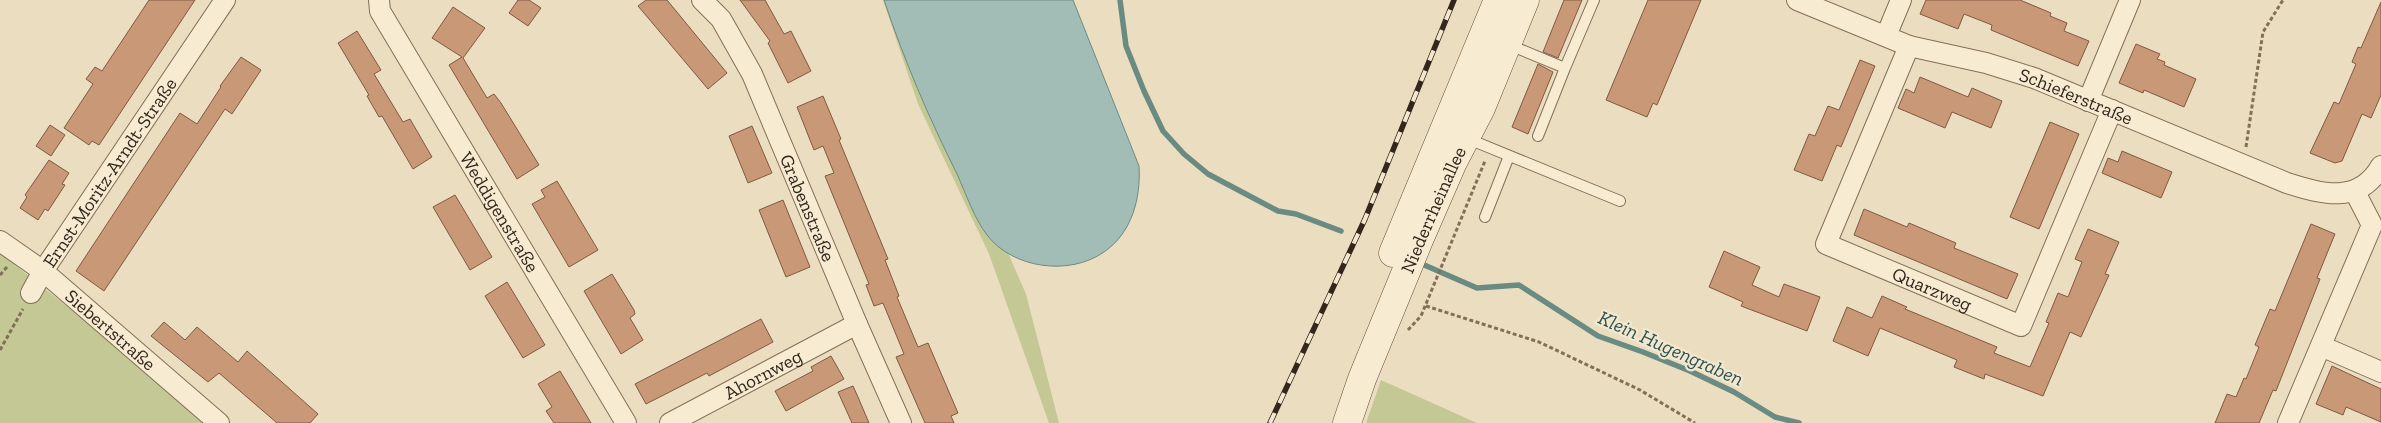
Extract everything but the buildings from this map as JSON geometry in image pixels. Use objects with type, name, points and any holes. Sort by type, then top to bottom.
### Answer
[{"type":"main road","name":"Niederrheinallee","points":[[1332,423],[1354,352],[1455,133],[1481,108],[1495,39],[1498,0]]},
{"type":"main road","name":"Niederrheinallee","points":[[1495,39],[1525,0]]},
{"type":"main road","name":"Niederrheinallee","points":[[1347,423],[1362,379],[1419,240],[1455,133]]},
{"type":"street","name":"Ernst-Moritz-Arndt-Straße","points":[[31,293],[43,271],[225,0]]},
{"type":"street","name":"Weddigenstraße","points":[[379,0],[380,11],[626,423]]},
{"type":"street","name":"Grabenstraße","points":[[702,0],[721,19],[752,74],[857,324],[901,423]]},
{"type":"street","name":"Schieferstraße","points":[[1796,0],[1909,46],[1986,63],[2034,78],[2287,184],[2324,194],[2355,192]]},
{"type":"street","points":[[1886,36],[1901,0]]},
{"type":"street","points":[[2088,100],[2130,0]]},
{"type":"street","name":"Quarzweg","points":[[1909,46],[1826,244],[2021,326],[2112,110]]},
{"type":"street","points":[[2288,423],[2372,225],[2355,192],[2376,175],[2381,166]]},
{"type":"street","name":"Siebertstraße","points":[[0,241],[43,271],[219,423]]},
{"type":"street","name":"Ahornweg","points":[[670,423],[857,324]]},
{"type":"street","points":[[2320,346],[2381,372]]},
{"type":"lane","points":[[1538,136],[1594,0]]},
{"type":"lane","points":[[1495,39],[1565,68]]},
{"type":"lane","points":[[1455,133],[1620,201]]},
{"type":"lane","points":[[1486,217],[1509,156]]},
{"type":"path","points":[[2243,165],[2263,32],[2283,0]]},
{"type":"path","points":[[1431,293],[1448,254]]},
{"type":"path","points":[[0,350],[31,293]]},
{"type":"path","points":[[1426,306],[1539,342],[1640,390],[1695,423]]},
{"type":"green space","points":[[883,0],[900,0],[935,87],[1026,294],[1059,423],[1049,423],[989,254],[918,104]]},
{"type":"green space","points":[[0,253],[79,316],[203,423],[0,423]]},
{"type":"green space","points":[[1381,380],[1477,423],[1366,423]]},
{"type":"water","points":[[884,0],[1073,0],[1139,166],[1138,190],[1133,214],[1122,235],[1114,244],[1090,260],[1059,266],[1042,265],[1026,262],[1011,255],[987,235],[974,214],[927,110]]},
{"type":"waterway","points":[[1120,0],[1126,46],[1144,91],[1163,131],[1184,154],[1208,174],[1278,211],[1296,214],[1341,231]]},
{"type":"waterway","name":"Klein Hugengraben","points":[[1422,264],[1477,288],[1519,285],[1598,336],[1690,371],[1734,392],[1775,417],[1799,423]]},
{"type":"railway","points":[[1270,423],[1365,219],[1454,0]]}]
